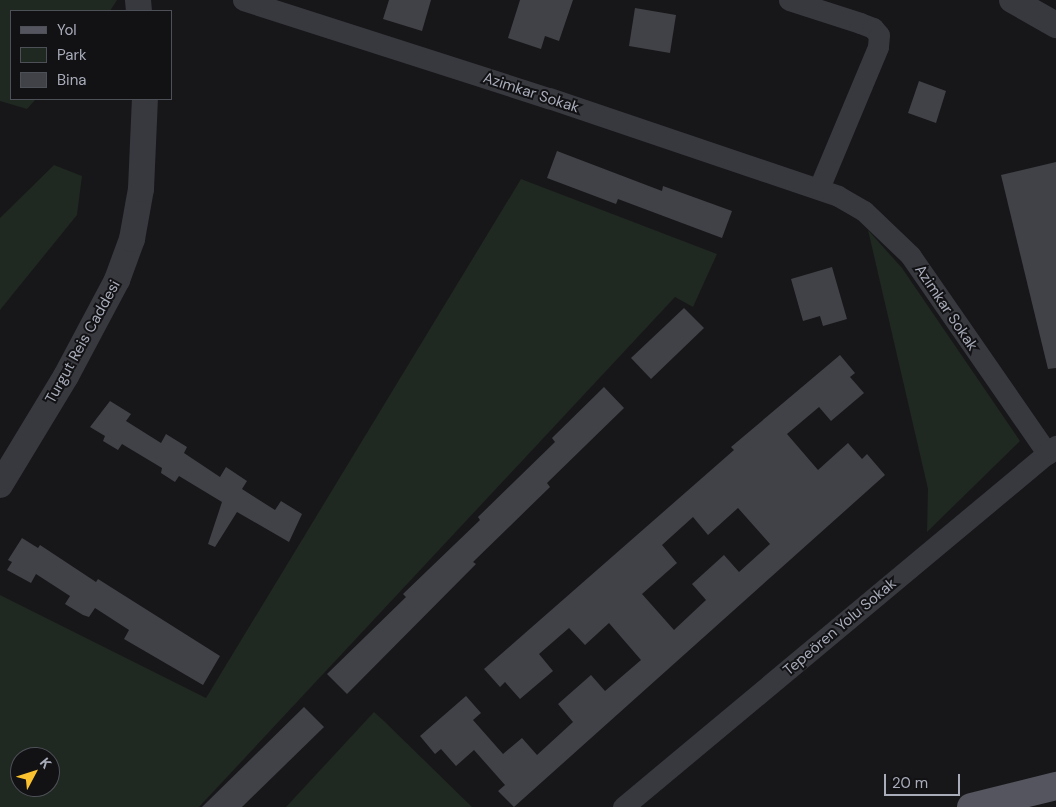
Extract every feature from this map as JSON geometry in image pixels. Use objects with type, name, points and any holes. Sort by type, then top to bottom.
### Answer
[{"type":"main road","points":[[971,807],[1056,786]]},
{"type":"street","name":"Azimkar Sokak","points":[[243,0],[819,188],[864,211],[910,255],[1052,450]]},
{"type":"street","points":[[789,0],[860,22],[873,28],[879,35],[878,47],[819,188]]},
{"type":"street","points":[[1012,0],[1056,25]]},
{"type":"street","name":"Turgut Reis Caddesi","points":[[0,485],[66,376],[117,280],[132,238],[141,189],[145,100]]},
{"type":"street","name":"Tepeören Yolu Sokak","points":[[623,807],[1052,450]]},
{"type":"green space","points":[[0,0],[117,0],[111,10],[10,10],[10,100],[35,100],[27,109],[0,101]]},
{"type":"green space","points":[[54,165],[82,176],[77,215],[0,310],[0,218]]},
{"type":"green space","points":[[521,179],[717,254],[693,307],[675,297],[199,807],[0,807],[0,595],[206,698]]},
{"type":"green space","points":[[868,230],[902,268],[1020,441],[927,532],[928,489]]},
{"type":"green space","points":[[374,712],[384,721],[472,807],[286,807]]},
{"type":"building","points":[[389,0],[431,0],[422,31],[383,19]]},
{"type":"building","points":[[520,0],[573,0],[559,41],[545,36],[541,49],[508,38]]},
{"type":"building","points":[[635,8],[676,15],[670,53],[629,46]]},
{"type":"building","points":[[919,81],[946,91],[936,123],[908,113]]},
{"type":"building","points":[[557,151],[662,191],[663,186],[732,211],[722,238],[618,199],[616,204],[547,178]]},
{"type":"building","points":[[1056,162],[1056,368],[1048,369],[1001,175]]},
{"type":"building","points":[[832,267],[847,319],[823,326],[820,316],[803,321],[791,279]]},
{"type":"building","points":[[684,308],[704,328],[651,379],[631,358]]},
{"type":"building","points":[[840,355],[855,373],[850,377],[864,393],[831,421],[819,407],[787,434],[818,470],[848,443],[862,459],[867,454],[885,475],[514,807],[498,791],[505,785],[474,750],[456,766],[441,749],[435,754],[420,736],[466,696],[481,713],[473,720],[503,754],[522,738],[537,755],[573,722],[558,704],[591,675],[605,691],[641,660],[609,623],[585,645],[569,628],[539,654],[553,671],[520,699],[505,682],[500,687],[484,669],[734,450],[731,447]],"holes":[[[738,508],[770,544],[739,572],[724,555],[692,584],[706,600],[674,630],[642,594],[677,563],[662,545],[693,517],[708,535]]]},
{"type":"building","points":[[604,387],[624,408],[547,483],[550,487],[473,562],[476,564],[347,694],[327,674],[406,597],[403,594],[480,520],[478,517],[555,442],[552,438]]},
{"type":"building","points":[[110,401],[131,414],[126,421],[161,443],[166,434],[187,447],[184,453],[220,477],[226,467],[247,481],[242,489],[275,510],[281,501],[302,514],[289,542],[237,512],[215,547],[208,544],[222,502],[179,476],[175,482],[161,473],[162,468],[122,444],[118,450],[103,441],[105,436],[90,427]]},
{"type":"building","points":[[22,538],[38,548],[40,545],[96,582],[98,579],[220,656],[203,685],[124,639],[129,630],[95,608],[89,617],[83,615],[65,604],[70,596],[36,574],[31,583],[7,570],[12,562],[8,560]]},
{"type":"building","points":[[304,707],[324,727],[242,807],[202,807]]}]
